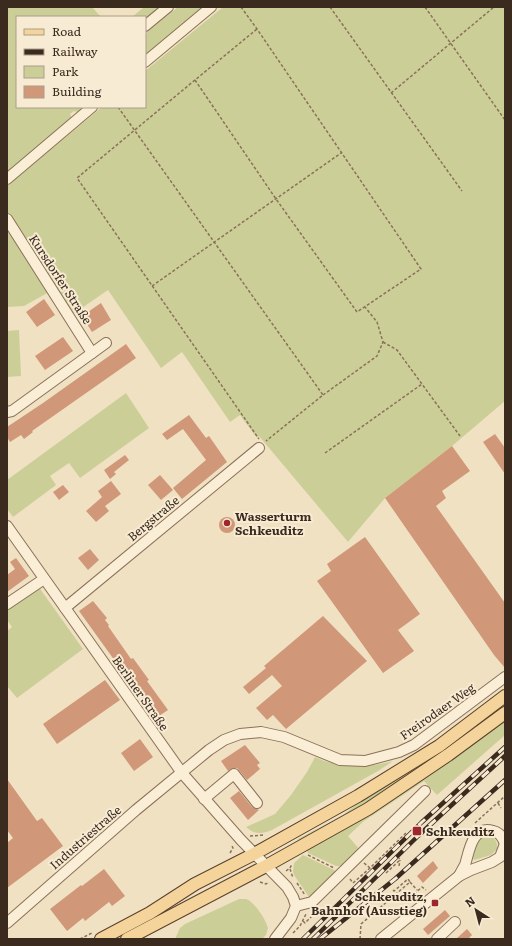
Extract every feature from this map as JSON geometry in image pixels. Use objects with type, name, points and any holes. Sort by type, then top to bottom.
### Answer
[{"type":"main road","points":[[101,939],[150,913],[195,884],[254,854],[358,796],[438,746],[505,696]]},
{"type":"main road","points":[[127,939],[266,866],[368,809],[448,755],[505,713]]},
{"type":"street","points":[[146,25],[168,7]]},
{"type":"street","points":[[146,61],[211,7]]},
{"type":"street","points":[[7,179],[91,108]]},
{"type":"street","name":"Kursdorfer Straße","points":[[7,219],[92,353]]},
{"type":"street","points":[[7,412],[12,411],[106,343]]},
{"type":"street","name":"Bergstraße","points":[[65,608],[258,448]]},
{"type":"street","name":"Berliner Straße","points":[[7,526],[182,773],[254,854],[287,887],[296,906]]},
{"type":"street","points":[[7,604],[44,578]]},
{"type":"street","name":"Freirodaer Weg","points":[[182,773],[209,750],[224,740],[240,734],[261,732],[284,737],[340,760],[365,761],[399,752],[414,745],[505,677]]},
{"type":"street","name":"Industriestraße","points":[[7,923],[136,810],[182,773]]},
{"type":"street","points":[[204,799],[234,774],[257,803]]},
{"type":"street","points":[[275,939],[291,918],[296,906],[312,902],[425,791]]},
{"type":"street","points":[[381,939],[459,876],[500,857],[505,844],[499,834],[492,830],[484,830],[478,833],[472,840],[459,876]]},
{"type":"street","points":[[436,939],[456,922]]},
{"type":"path","points":[[195,80],[276,199],[357,312],[421,269],[242,7]]},
{"type":"path","points":[[330,7],[462,191]]},
{"type":"path","points":[[425,7],[505,120]]},
{"type":"path","points":[[391,93],[494,7]]},
{"type":"path","points":[[257,29],[77,178],[259,438],[258,448]]},
{"type":"path","points":[[119,108],[323,395]]},
{"type":"path","points":[[152,286],[342,153]]},
{"type":"path","points":[[258,448],[323,395],[377,356],[383,342],[377,322],[365,306]]},
{"type":"path","points":[[383,342],[397,350],[460,436]]},
{"type":"path","points":[[326,453],[422,384]]},
{"type":"path","points":[[498,803],[501,808]]},
{"type":"path","points":[[304,853],[342,872],[353,883],[407,832]]},
{"type":"path","points":[[386,873],[400,859],[399,866]]},
{"type":"path","points":[[361,862],[370,868]]},
{"type":"path","points":[[392,889],[394,891],[408,879],[418,891]]},
{"type":"path","points":[[360,939],[362,924],[410,882]]},
{"type":"path","points":[[417,898],[414,894],[422,886],[426,891]]},
{"type":"path","points":[[303,921],[305,923],[320,908]]},
{"type":"green space","points":[[7,7],[92,7],[100,16],[16,16],[16,108],[86,108],[80,113],[74,111],[70,114],[73,121],[7,175]]},
{"type":"green space","points":[[144,7],[160,7],[146,18],[146,16],[133,16]]},
{"type":"green space","points":[[178,7],[206,7],[146,57],[146,33]]},
{"type":"green space","points":[[223,7],[505,7],[505,401],[452,446],[385,498],[348,542],[259,436],[257,438],[240,415],[230,422],[182,352],[161,368],[108,290],[73,314],[7,213],[7,186],[101,108],[146,108],[146,70]]},
{"type":"green space","points":[[7,227],[49,292],[24,306],[7,307]]},
{"type":"green space","points":[[19,330],[21,376],[7,377],[7,331]]},
{"type":"green space","points":[[126,393],[149,428],[80,478],[69,463],[50,476],[56,485],[13,517],[7,509],[7,480]]},
{"type":"green space","points":[[38,586],[83,649],[17,698],[7,686],[7,631],[12,627],[7,620],[7,607]]},
{"type":"green space","points":[[505,702],[505,706],[441,753],[355,810],[300,842],[298,839],[343,815],[369,795],[427,760]]},
{"type":"green space","points":[[505,718],[505,735],[437,795],[424,781],[364,821],[348,836],[360,850],[343,866],[336,866],[308,853],[306,849]]},
{"type":"green space","points":[[315,757],[334,764],[354,766],[373,765],[393,761],[378,771],[272,830],[256,833],[246,827],[275,814],[291,795],[307,772]]},
{"type":"green space","points":[[486,835],[495,839],[497,849],[491,855],[474,860],[473,858],[476,845],[480,839]]},
{"type":"green space","points":[[303,855],[338,872],[311,897],[309,897],[294,875],[293,871],[294,863]]},
{"type":"green space","points":[[239,899],[249,900],[253,903],[262,916],[268,928],[266,935],[262,939],[175,939],[180,928],[185,924]]},
{"type":"building","points":[[44,299],[55,315],[37,327],[26,312]]},
{"type":"building","points":[[101,303],[111,320],[92,332],[82,316]]},
{"type":"building","points":[[63,337],[73,351],[45,370],[35,356]]},
{"type":"building","points":[[126,344],[136,358],[32,431],[33,432],[24,439],[21,435],[10,442],[7,437],[7,427]]},
{"type":"building","points":[[189,415],[206,438],[209,436],[227,462],[182,499],[173,488],[206,460],[183,429],[167,440],[162,434]]},
{"type":"building","points":[[495,434],[505,448],[505,474],[483,442]]},
{"type":"building","points":[[452,446],[470,471],[442,491],[446,498],[436,506],[505,603],[505,668],[494,655],[385,498]]},
{"type":"building","points":[[125,455],[129,460],[114,472],[116,474],[110,479],[104,470]]},
{"type":"building","points":[[160,475],[173,490],[161,500],[148,485]]},
{"type":"building","points":[[111,481],[121,494],[105,506],[109,511],[96,522],[86,511],[102,497],[98,491]]},
{"type":"building","points":[[63,485],[69,492],[59,500],[53,492]]},
{"type":"building","name":"Wasserturm Schkeuditz","points":[[227,517],[234,522],[235,525],[230,532],[227,533],[220,528],[219,525],[224,518]]},
{"type":"building","points":[[365,537],[420,614],[398,630],[414,651],[383,673],[317,581],[331,571],[327,564]]},
{"type":"building","points":[[90,549],[99,560],[88,570],[78,558]]},
{"type":"building","points":[[16,558],[29,576],[7,592],[7,575],[15,569],[10,562]]},
{"type":"building","points":[[93,601],[107,618],[105,620],[109,625],[108,626],[131,659],[133,658],[149,680],[147,681],[168,710],[156,718],[79,611]]},
{"type":"building","points":[[323,616],[367,661],[286,729],[273,715],[267,720],[256,708],[282,686],[272,675],[249,694],[243,687],[266,668],[264,666]]},
{"type":"building","points":[[105,680],[120,700],[57,744],[43,724]]},
{"type":"building","points":[[140,739],[153,757],[134,771],[121,753]]},
{"type":"building","points":[[245,745],[260,763],[257,765],[260,769],[247,780],[237,768],[233,768],[228,771],[221,761]]},
{"type":"building","points":[[7,779],[37,821],[42,818],[63,846],[7,888],[7,843],[13,838],[7,830]]},
{"type":"building","points":[[239,791],[252,807],[259,810],[248,820],[230,798]]},
{"type":"building","points":[[433,861],[438,868],[423,883],[417,876]]},
{"type":"building","points":[[104,869],[125,896],[112,906],[109,902],[85,921],[83,918],[67,931],[50,909]]},
{"type":"building","points":[[445,910],[450,916],[428,935],[423,929]]},
{"type":"building","points":[[467,929],[472,935],[468,939],[456,939]]},
{"type":"railway","points":[[303,939],[422,822],[505,747]]},
{"type":"railway","points":[[313,939],[418,836],[505,756]]},
{"type":"railway","points":[[320,939],[395,879],[505,780]]},
{"type":"place","name":"Wasserturm Schkeuditz","points":[[227,523]]},
{"type":"place","name":"Schkeuditz","points":[[417,831]]},
{"type":"place","name":"Schkeuditz, Bahnhof (Ausstieg)","points":[[435,903]]}]
